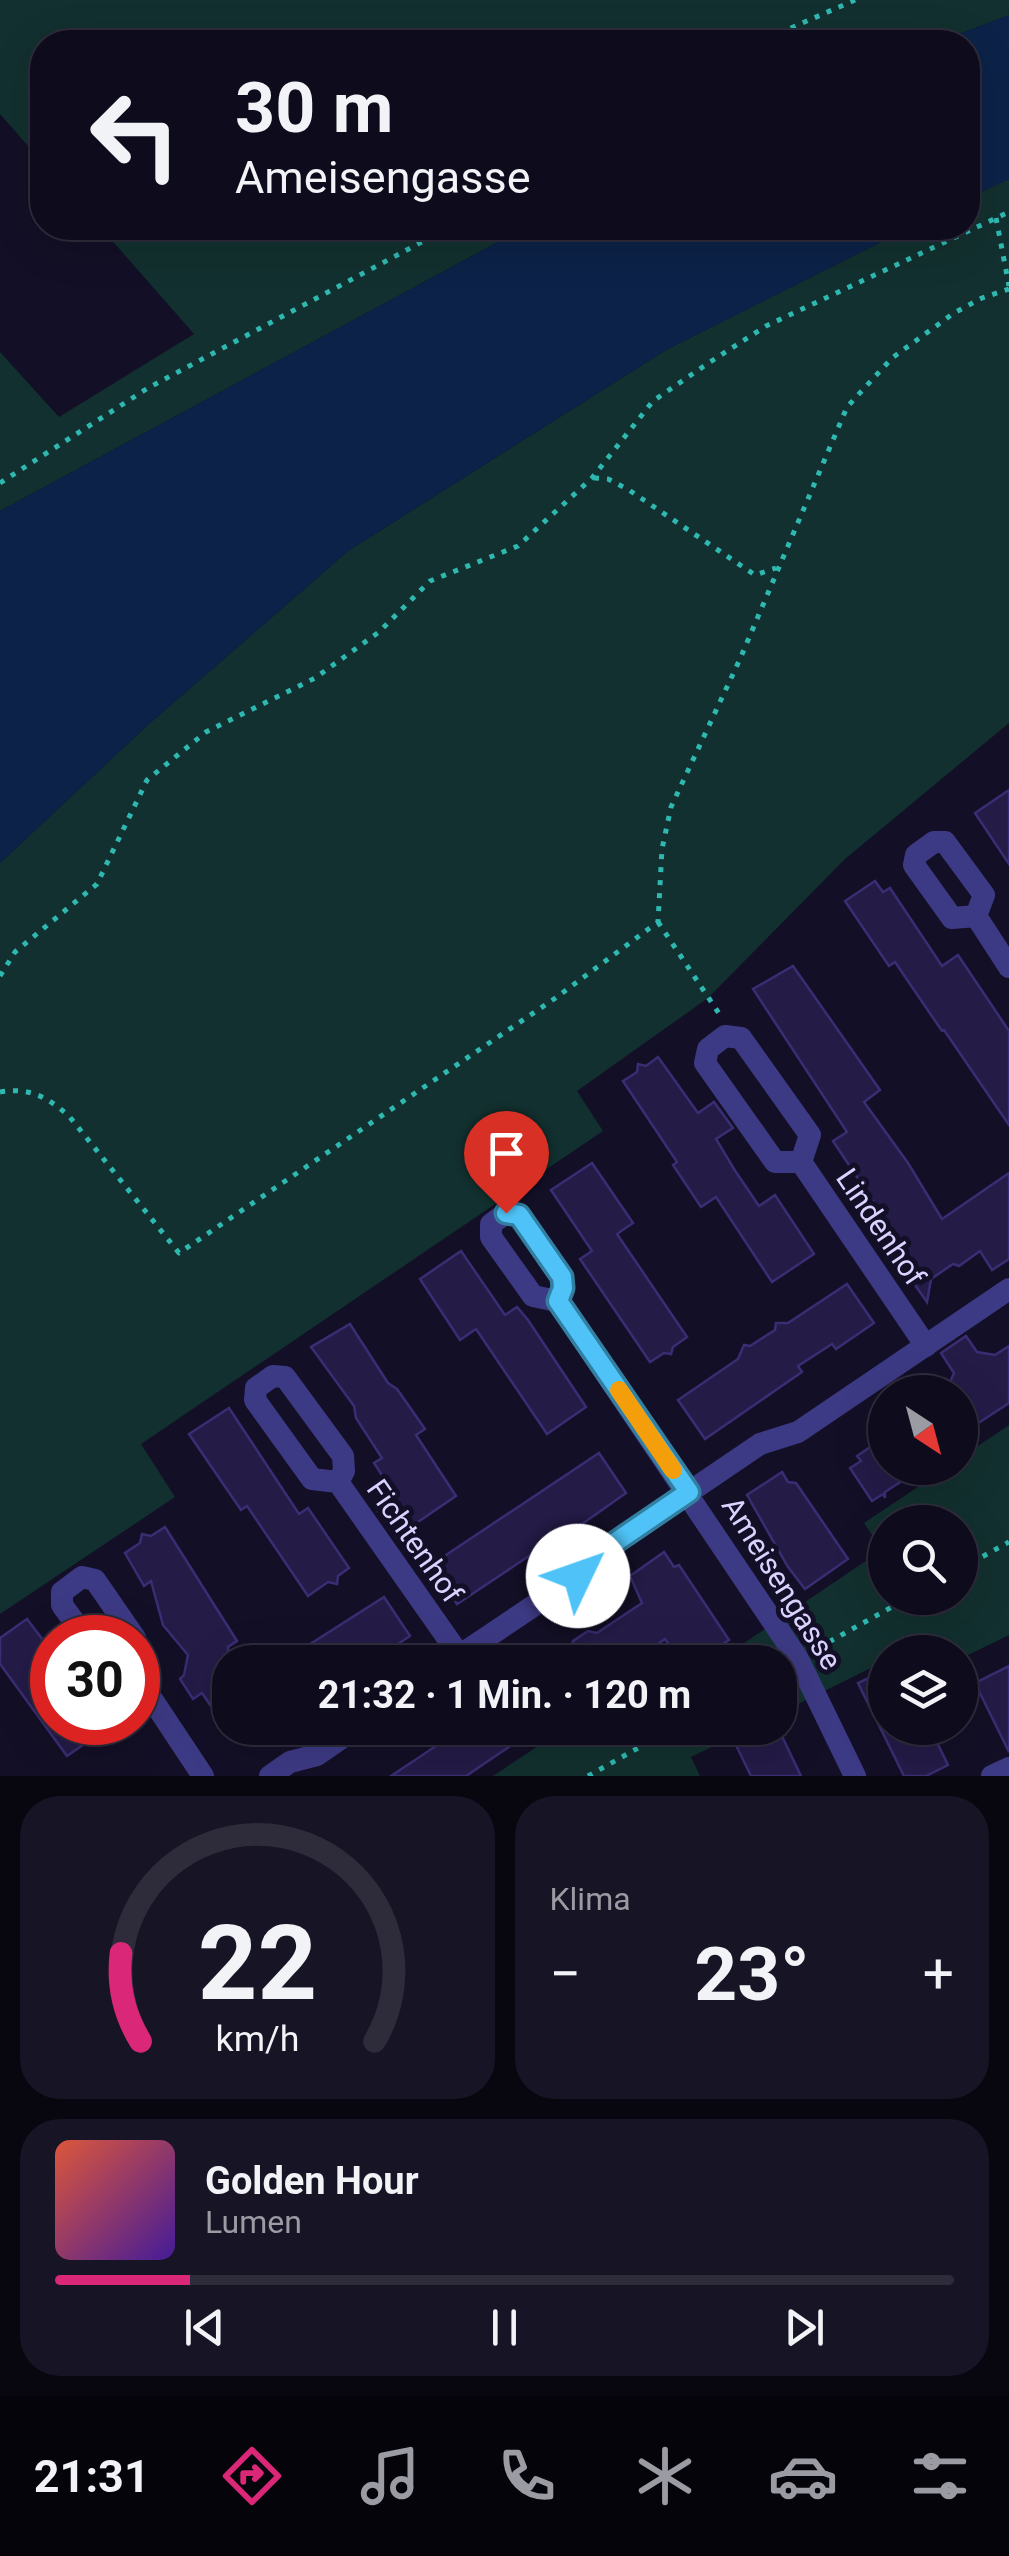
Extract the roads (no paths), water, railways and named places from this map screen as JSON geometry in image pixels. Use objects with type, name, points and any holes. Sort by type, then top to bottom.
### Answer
[{"type":"street","points":[[964,917],[1009,967]]},
{"type":"street","name":"Lindenhof","points":[[725,1036],[741,1038],[810,1136],[801,1162],[775,1162],[705,1064],[708,1049],[725,1036]]},
{"type":"street","name":"Lindenhof","points":[[801,1162],[926,1346]]},
{"type":"street","points":[[506,1213],[519,1215],[562,1277],[558,1301],[533,1296],[491,1237],[491,1224],[506,1213]]},
{"type":"street","points":[[476,1645],[578,1576],[598,1554],[760,1444],[798,1432],[1009,1289]]},
{"type":"street","name":"Ameisengasse","points":[[558,1301],[798,1658],[855,1776]]},
{"type":"street","name":"Fichtenhof","points":[[338,1482],[344,1471],[343,1456],[285,1377],[273,1376],[256,1388],[255,1400],[312,1479],[338,1482],[446,1645]]},
{"type":"street","points":[[69,1615],[62,1605],[62,1592],[82,1577],[95,1580],[119,1615]]},
{"type":"street","points":[[160,1711],[203,1776]]},
{"type":"street","points":[[270,1776],[290,1762],[317,1755],[331,1745]]},
{"type":"street","points":[[992,1776],[1009,1768]]},
{"type":"water","points":[[1009,15],[1009,179],[980,192],[980,30],[970,30]]},
{"type":"water","points":[[502,240],[885,240],[666,350],[348,551],[150,723],[0,863],[0,511]]}]
